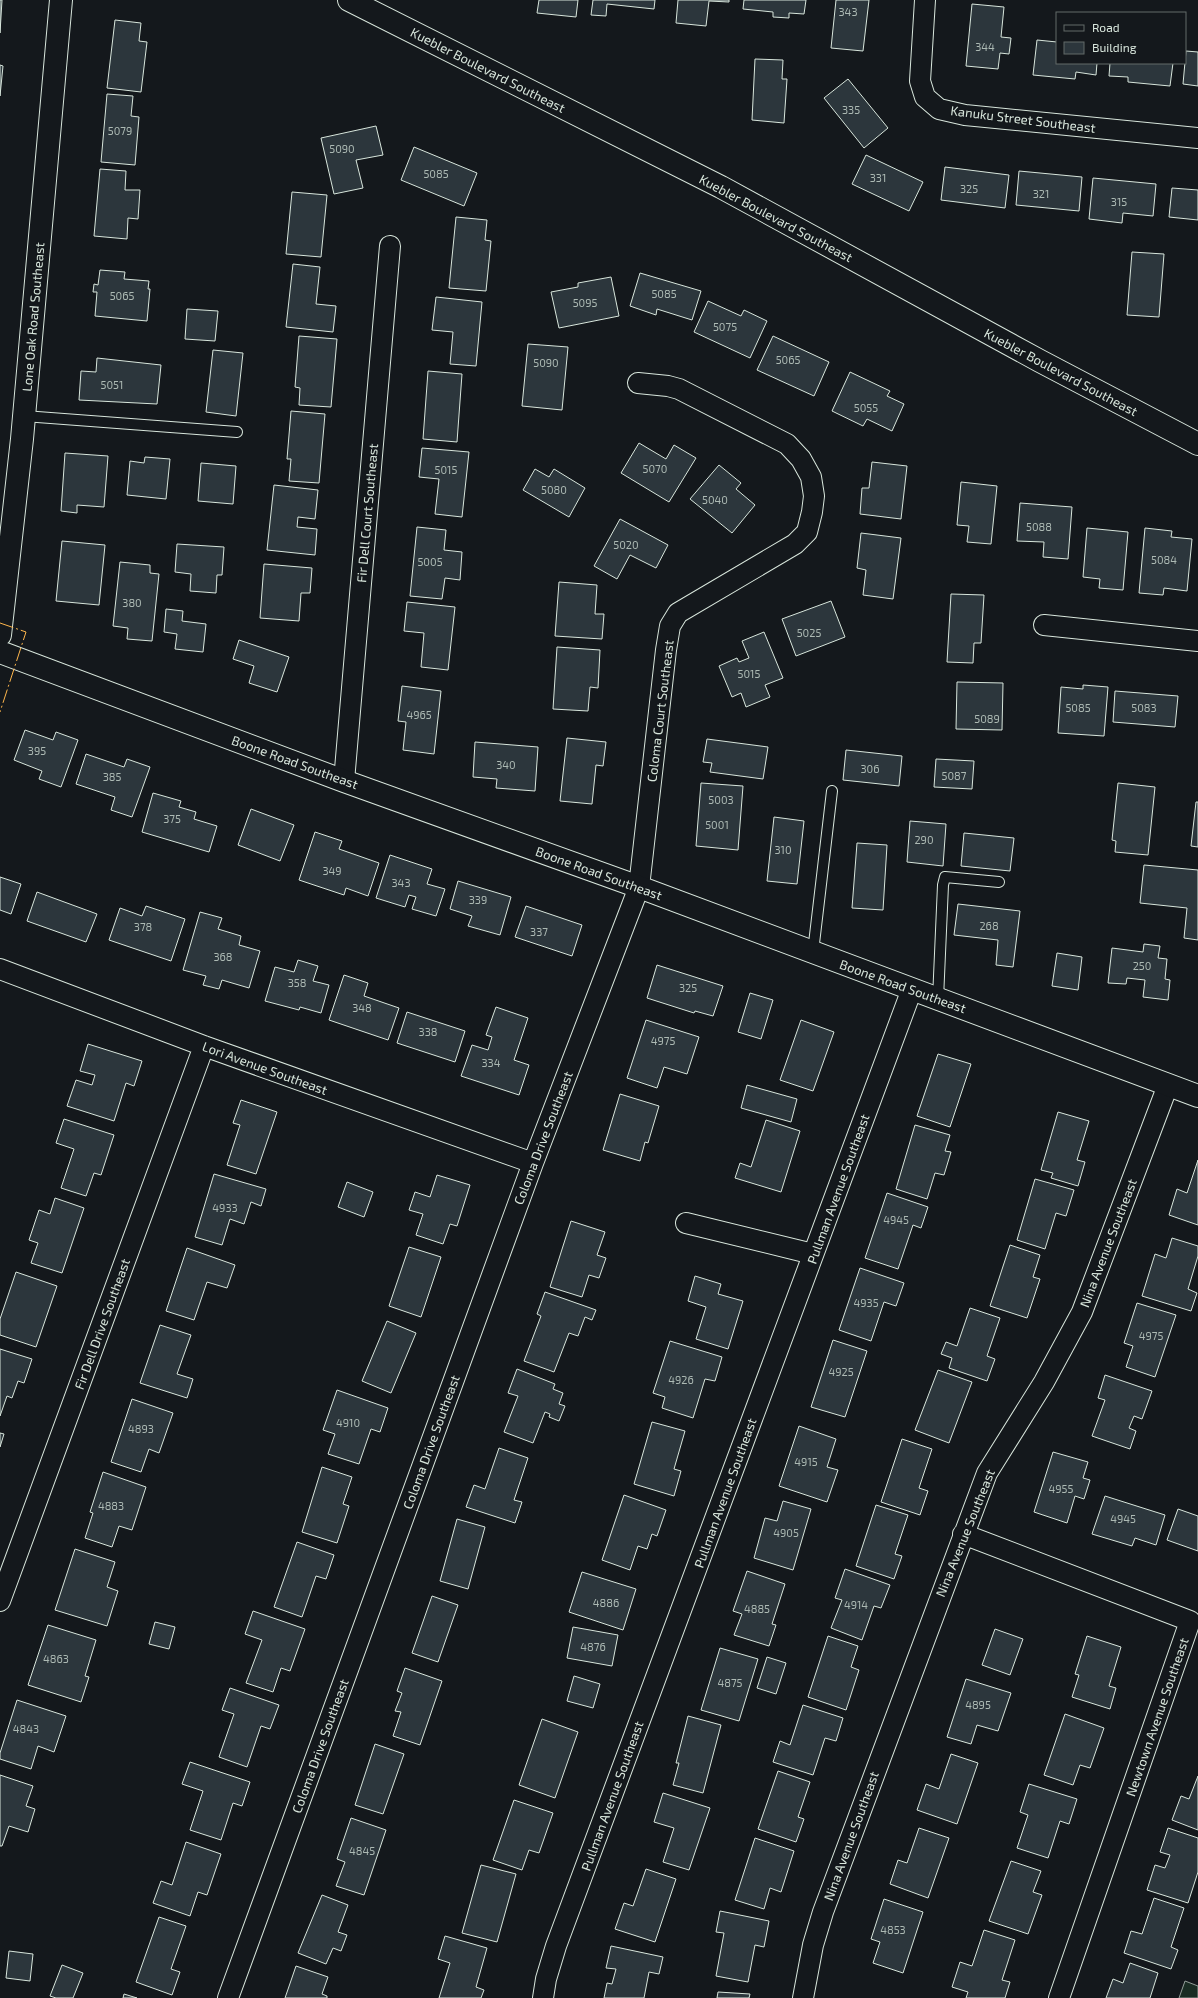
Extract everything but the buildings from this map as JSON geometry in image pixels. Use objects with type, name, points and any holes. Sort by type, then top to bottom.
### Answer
[{"type":"street","name":"Lone Oak Road Southeast","points":[[0,634],[24,416],[61,0]]},
{"type":"street","name":"Kuebler Boulevard Southeast","points":[[350,0],[721,187],[1040,361],[1198,444]]},
{"type":"street","name":"Kanuku Street Southeast","points":[[925,0],[920,81],[925,97],[939,109],[965,115],[1198,138]]},
{"type":"street","name":"Fir Dell Court Southeast","points":[[344,780],[390,246]]},
{"type":"street","name":"Coloma Court Southeast","points":[[638,384],[668,386],[679,389],[787,444],[801,459],[811,477],[814,496],[807,532],[795,544],[689,605],[678,613],[670,626],[639,888]]},
{"type":"street","points":[[1044,626],[1198,641]]},
{"type":"street","name":"Boone Road Southeast","points":[[0,652],[813,952],[1198,1096]]},
{"type":"street","name":"Coloma Drive Southeast","points":[[228,1998],[533,1163],[639,888]]},
{"type":"street","name":"Lori Avenue Southeast","points":[[0,968],[204,1046],[533,1163]]},
{"type":"street","name":"Pullman Avenue Southeast","points":[[543,1998],[546,1979],[556,1946],[912,989]]},
{"type":"street","name":"Fir Dell Drive Southeast","points":[[0,1601],[204,1046]]},
{"type":"street","name":"Nina Avenue Southeast","points":[[803,1998],[813,1946],[823,1912],[987,1473],[1044,1382],[1082,1312],[1168,1085]]},
{"type":"street","points":[[686,1223],[814,1254]]},
{"type":"street","name":"Newtown Avenue Southeast","points":[[963,1534],[1190,1621],[1059,1998]]},
{"type":"lane","points":[[24,416],[237,432]]},
{"type":"lane","points":[[813,952],[832,791]]},
{"type":"lane","points":[[938,999],[943,885],[945,877],[999,882]]},
{"type":"green space","points":[[1185,1981],[1198,1986],[1198,1998],[1179,1998]]},
{"type":"power","points":[[0,623],[26,632],[0,712]]}]
